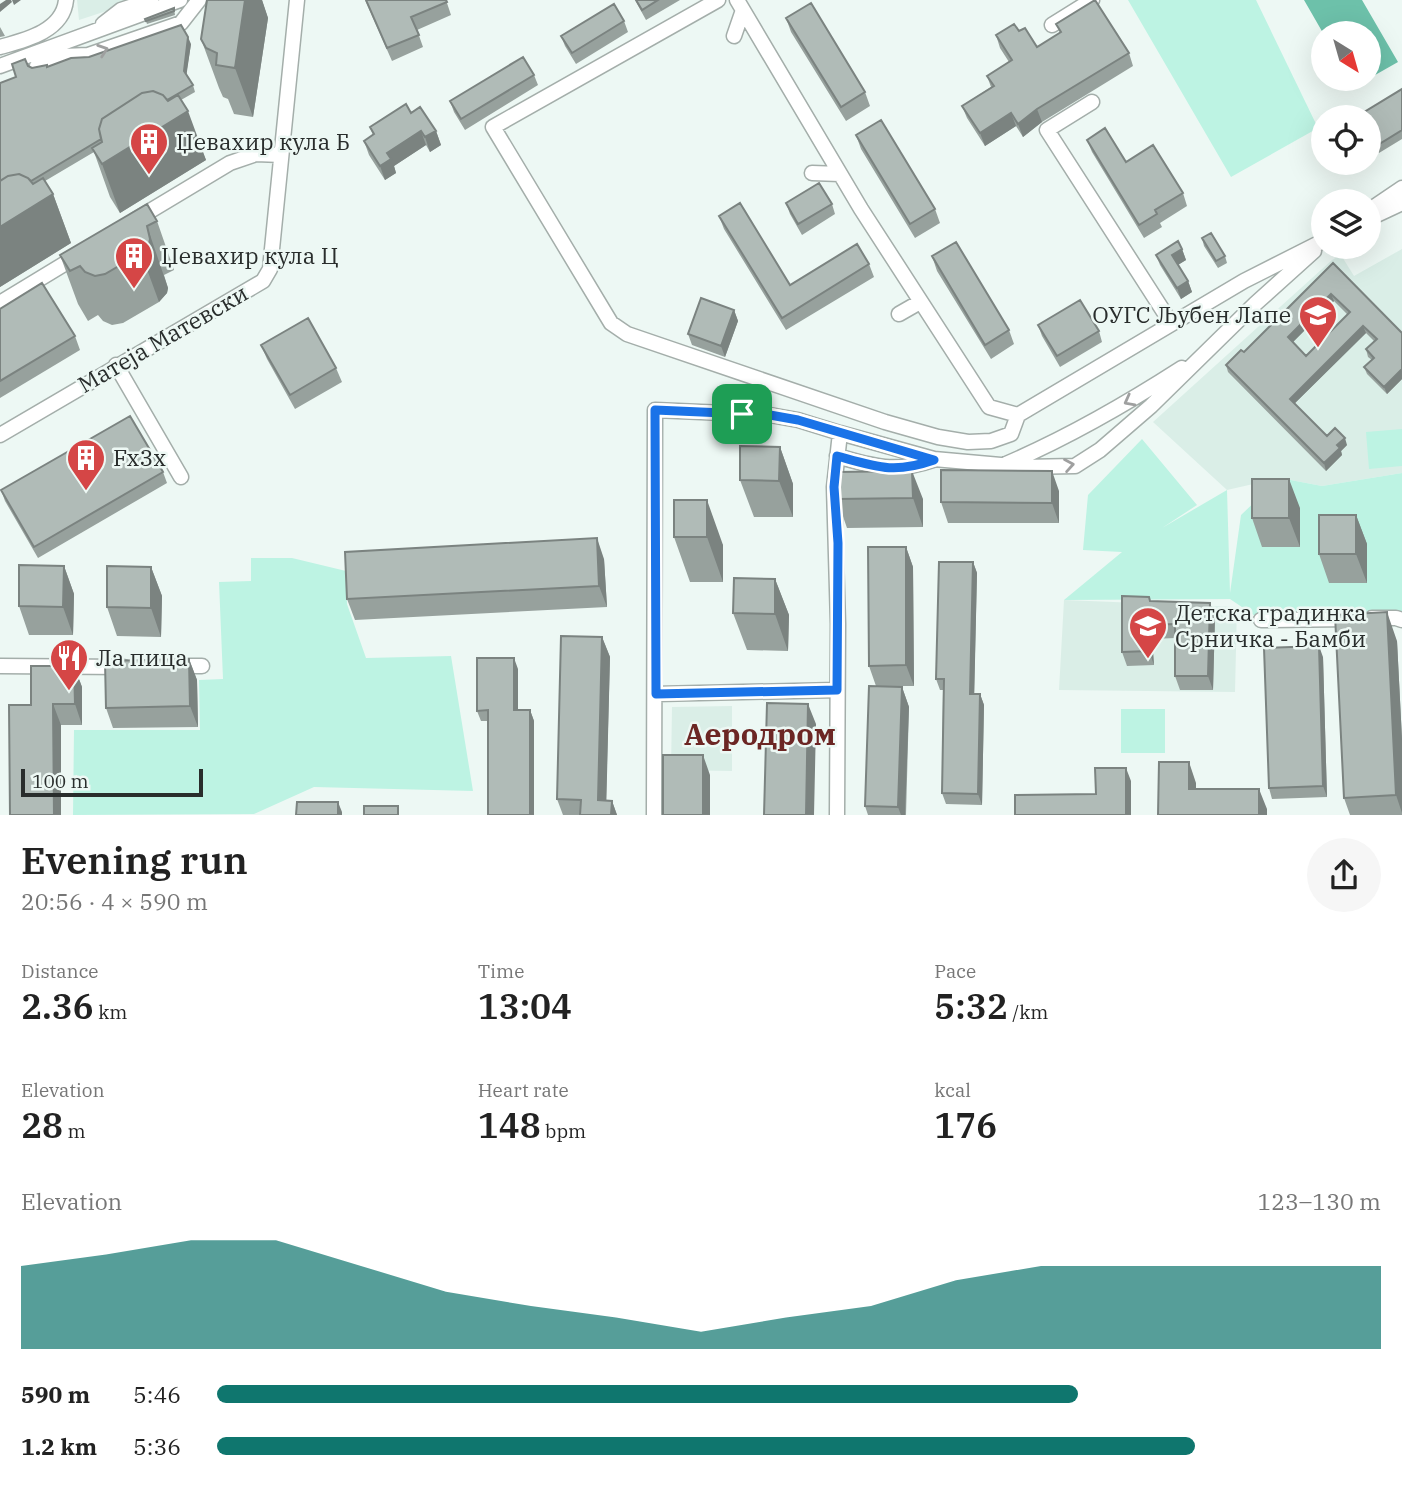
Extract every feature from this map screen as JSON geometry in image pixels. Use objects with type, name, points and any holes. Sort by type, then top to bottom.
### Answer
[{"type":"street","points":[[0,47],[40,34],[58,22],[66,0]]},
{"type":"street","points":[[88,35],[121,10],[151,0]]},
{"type":"street","points":[[0,65],[180,0]]},
{"type":"street","name":"Матеја Матевски","points":[[0,435],[263,281],[270,270],[297,0]]},
{"type":"street","points":[[718,0],[494,127],[611,323],[627,334],[885,422],[938,437],[968,442],[991,441],[1011,434],[1018,415],[1244,281],[1311,248]]},
{"type":"street","points":[[1052,25],[1092,0]]},
{"type":"street","points":[[740,5],[840,174],[989,407],[1018,415]]},
{"type":"street","points":[[734,36],[740,5]]},
{"type":"street","points":[[169,20],[196,6]]},
{"type":"street","points":[[37,66],[63,56],[88,55],[181,23],[196,6]]},
{"type":"street","points":[[1092,102],[1047,130],[1171,323]]},
{"type":"street","points":[[127,225],[230,163],[256,154],[281,155]]},
{"type":"street","points":[[812,173],[840,174]]},
{"type":"street","points":[[1381,202],[1402,188]]},
{"type":"street","points":[[1381,213],[1402,203]]},
{"type":"street","points":[[0,303],[92,246]]},
{"type":"street","points":[[654,815],[655,410],[770,415],[798,420],[934,460],[1001,466],[1068,467],[1081,463],[1144,413],[1311,253]]},
{"type":"street","points":[[899,314],[920,302]]},
{"type":"street","points":[[1001,466],[1035,452],[1140,395],[1208,352]]},
{"type":"street","points":[[117,365],[181,477]]},
{"type":"street","points":[[837,815],[838,543],[834,487],[840,433]]},
{"type":"street","points":[[837,456],[880,468],[902,468],[934,460]]},
{"type":"street","points":[[1261,620],[1402,620]]},
{"type":"street","points":[[0,666],[134,666]]},
{"type":"street","points":[[161,666],[202,666]]},
{"type":"street","points":[[656,694],[837,690]]},
{"type":"shaded area","points":[[77,0],[140,0],[79,20]]},
{"type":"shaded area","points":[[1128,0],[1256,0],[1311,114],[1311,132],[1231,177]]},
{"type":"shaded area","points":[[1304,0],[1362,0],[1374,21],[1316,21]]},
{"type":"shaded area","points":[[1381,33],[1398,62],[1381,72]]},
{"type":"shaded area","name":"ОУГС Љубен Лапе","points":[[1402,249],[1402,473],[1322,486],[1280,478],[1227,490],[1153,422],[1332,260],[1343,259],[1354,276]]},
{"type":"shaded area","points":[[1402,429],[1402,466],[1369,469],[1366,432]]},
{"type":"shaded area","points":[[1142,439],[1197,505],[1162,528],[1227,490],[1230,593],[1241,515],[1280,478],[1322,486],[1402,473],[1402,620],[1261,620],[1230,599],[1064,600],[1122,552],[1083,550],[1088,495]]},
{"type":"shaded area","points":[[251,558],[292,558],[346,571],[347,604],[366,658],[451,656],[473,791],[314,787],[254,814],[73,815],[74,730],[200,730],[199,680],[223,679],[219,582],[251,581]]},
{"type":"shaded area","name":"Детска градинка Срничка - Бамби","points":[[1064,600],[1237,607],[1235,692],[1059,690]]},
{"type":"shaded area","points":[[732,706],[732,771],[671,770],[672,707]]},
{"type":"shaded area","points":[[1121,709],[1165,709],[1165,753],[1121,753]]},
{"type":"building","points":[[207,0],[245,0],[235,68],[216,65],[217,53],[206,48],[201,39]]},
{"type":"building","points":[[366,0],[447,2],[411,17],[419,35],[387,48]]},
{"type":"building","points":[[636,0],[658,0],[642,10]]},
{"type":"building","points":[[1095,0],[1129,53],[1037,109],[1018,124],[1011,113],[980,133],[962,106],[994,86],[987,76],[1012,60],[996,35],[1014,24],[1019,31],[1025,28],[1037,47],[1061,32],[1056,24]]},
{"type":"building","points":[[811,3],[865,92],[841,107],[786,18]]},
{"type":"building","points":[[614,4],[624,21],[572,53],[561,36]]},
{"type":"building","points":[[174,8],[174,11],[146,21],[145,19]]},
{"type":"building","points":[[181,25],[188,37],[184,71],[193,85],[167,100],[153,91],[142,93],[102,119],[99,129],[101,139],[31,181],[19,174],[0,181],[0,83],[16,77],[12,64],[25,59],[32,68],[47,67],[71,58],[89,57]]},
{"type":"building","points":[[523,57],[534,75],[461,119],[450,101]]},
{"type":"building","points":[[1402,89],[1402,130],[1381,143],[1381,105],[1376,105]]},
{"type":"building","points":[[153,91],[163,95],[168,101],[178,95],[188,111],[102,164],[92,148],[102,142],[99,129],[102,119],[142,93]]},
{"type":"building","points":[[406,104],[411,113],[420,107],[436,131],[425,137],[421,131],[387,153],[391,159],[380,166],[364,141],[374,134],[370,127]]},
{"type":"building","points":[[881,120],[935,209],[910,224],[856,135]]},
{"type":"building","points":[[1105,128],[1126,162],[1153,145],[1183,193],[1155,210],[1157,214],[1139,225],[1087,140]]},
{"type":"building","points":[[19,174],[33,184],[43,178],[53,194],[0,227],[0,181]]},
{"type":"building","points":[[819,183],[832,204],[798,224],[786,203]]},
{"type":"building","points":[[740,203],[790,285],[857,244],[869,264],[782,318],[719,216]]},
{"type":"building","points":[[147,204],[157,221],[147,226],[149,244],[141,253],[105,274],[95,276],[85,272],[80,266],[70,271],[60,255]]},
{"type":"building","points":[[1211,233],[1225,256],[1216,261],[1202,238]]},
{"type":"building","points":[[1178,241],[1182,249],[1172,255],[1188,281],[1177,288],[1156,255]]},
{"type":"building","points":[[956,242],[1009,330],[985,345],[932,256]]},
{"type":"building","points":[[1333,263],[1402,333],[1402,369],[1384,387],[1364,367],[1374,358],[1366,349],[1377,339],[1363,326],[1290,399],[1327,436],[1335,428],[1345,438],[1337,445],[1340,448],[1324,463],[1226,365],[1241,350],[1244,352]],"holes":[[[1331,294],[1350,312],[1306,356],[1288,337]]]},
{"type":"building","points":[[42,283],[75,336],[0,381],[0,309]]},
{"type":"building","points":[[701,298],[734,310],[721,346],[688,334]]},
{"type":"building","points":[[1080,300],[1099,331],[1057,356],[1038,325]]},
{"type":"building","points":[[308,318],[336,368],[290,395],[261,345]]},
{"type":"building","name":"Fx3x","points":[[130,416],[163,472],[34,547],[1,490]]},
{"type":"building","points":[[740,446],[780,447],[779,481],[740,480]]},
{"type":"building","points":[[941,470],[1052,471],[1052,503],[941,502]]},
{"type":"building","points":[[912,471],[913,498],[837,499],[836,472]]},
{"type":"building","points":[[1252,479],[1289,479],[1289,518],[1252,518]]},
{"type":"building","points":[[674,500],[707,500],[707,537],[674,537]]},
{"type":"building","points":[[1319,515],[1356,515],[1356,554],[1319,554]]},
{"type":"building","points":[[597,538],[599,586],[347,599],[345,552]]},
{"type":"building","points":[[868,547],[906,547],[906,665],[869,666]]},
{"type":"building","points":[[939,562],[973,562],[970,694],[980,694],[978,794],[942,793],[944,679],[936,679]]},
{"type":"building","points":[[19,565],[64,566],[63,607],[19,606]]},
{"type":"building","points":[[107,566],[151,567],[151,608],[107,607]]},
{"type":"building","points":[[734,578],[775,579],[775,614],[733,613]]},
{"type":"building","points":[[1122,596],[1149,597],[1150,601],[1210,603],[1208,676],[1175,676],[1175,624],[1147,625],[1149,651],[1122,652]]},
{"type":"building","points":[[1387,612],[1396,795],[1344,798],[1335,615]]},
{"type":"building","points":[[561,636],[602,637],[598,800],[612,801],[611,815],[580,815],[581,800],[557,799]]},
{"type":"building","points":[[1319,646],[1323,786],[1269,788],[1264,648]]},
{"type":"building","points":[[477,658],[514,658],[514,710],[530,710],[530,815],[488,815],[488,710],[477,711]]},
{"type":"building","points":[[189,659],[190,706],[106,708],[105,661]]},
{"type":"building","points":[[31,666],[74,666],[75,704],[53,704],[54,815],[10,815],[9,705],[31,705]]},
{"type":"building","points":[[869,686],[902,687],[898,807],[865,806]]},
{"type":"building","points":[[767,703],[808,704],[806,815],[764,815]]},
{"type":"building","points":[[663,755],[703,755],[703,815],[663,815]]},
{"type":"building","points":[[1159,762],[1189,762],[1189,789],[1259,789],[1259,815],[1158,815]]},
{"type":"building","points":[[1095,768],[1126,768],[1126,815],[1015,815],[1015,795],[1096,794]]},
{"type":"building","points":[[297,802],[338,802],[338,815],[296,815]]},
{"type":"building","points":[[364,806],[398,806],[398,815],[364,815]]},
{"type":"place","name":"Џевахир кула Б","points":[[149,176]]},
{"type":"place","name":"Џевахир кула Ц","points":[[134,290]]},
{"type":"place","name":"ОУГС Љубен Лапе","points":[[1318,349]]},
{"type":"place","name":"Fx3x","points":[[86,492]]},
{"type":"place","name":"Детска градинка Срничка - Бамби","points":[[1148,660]]},
{"type":"place","name":"Ла пица","points":[[69,692]]},
{"type":"district","name":"Аеродром","points":[[760,735]]},
{"type":"route","points":[[655,410],[742,414],[798,420],[934,460],[902,468],[880,468],[837,456],[834,515],[838,543],[837,690],[656,694],[655,410]]}]
